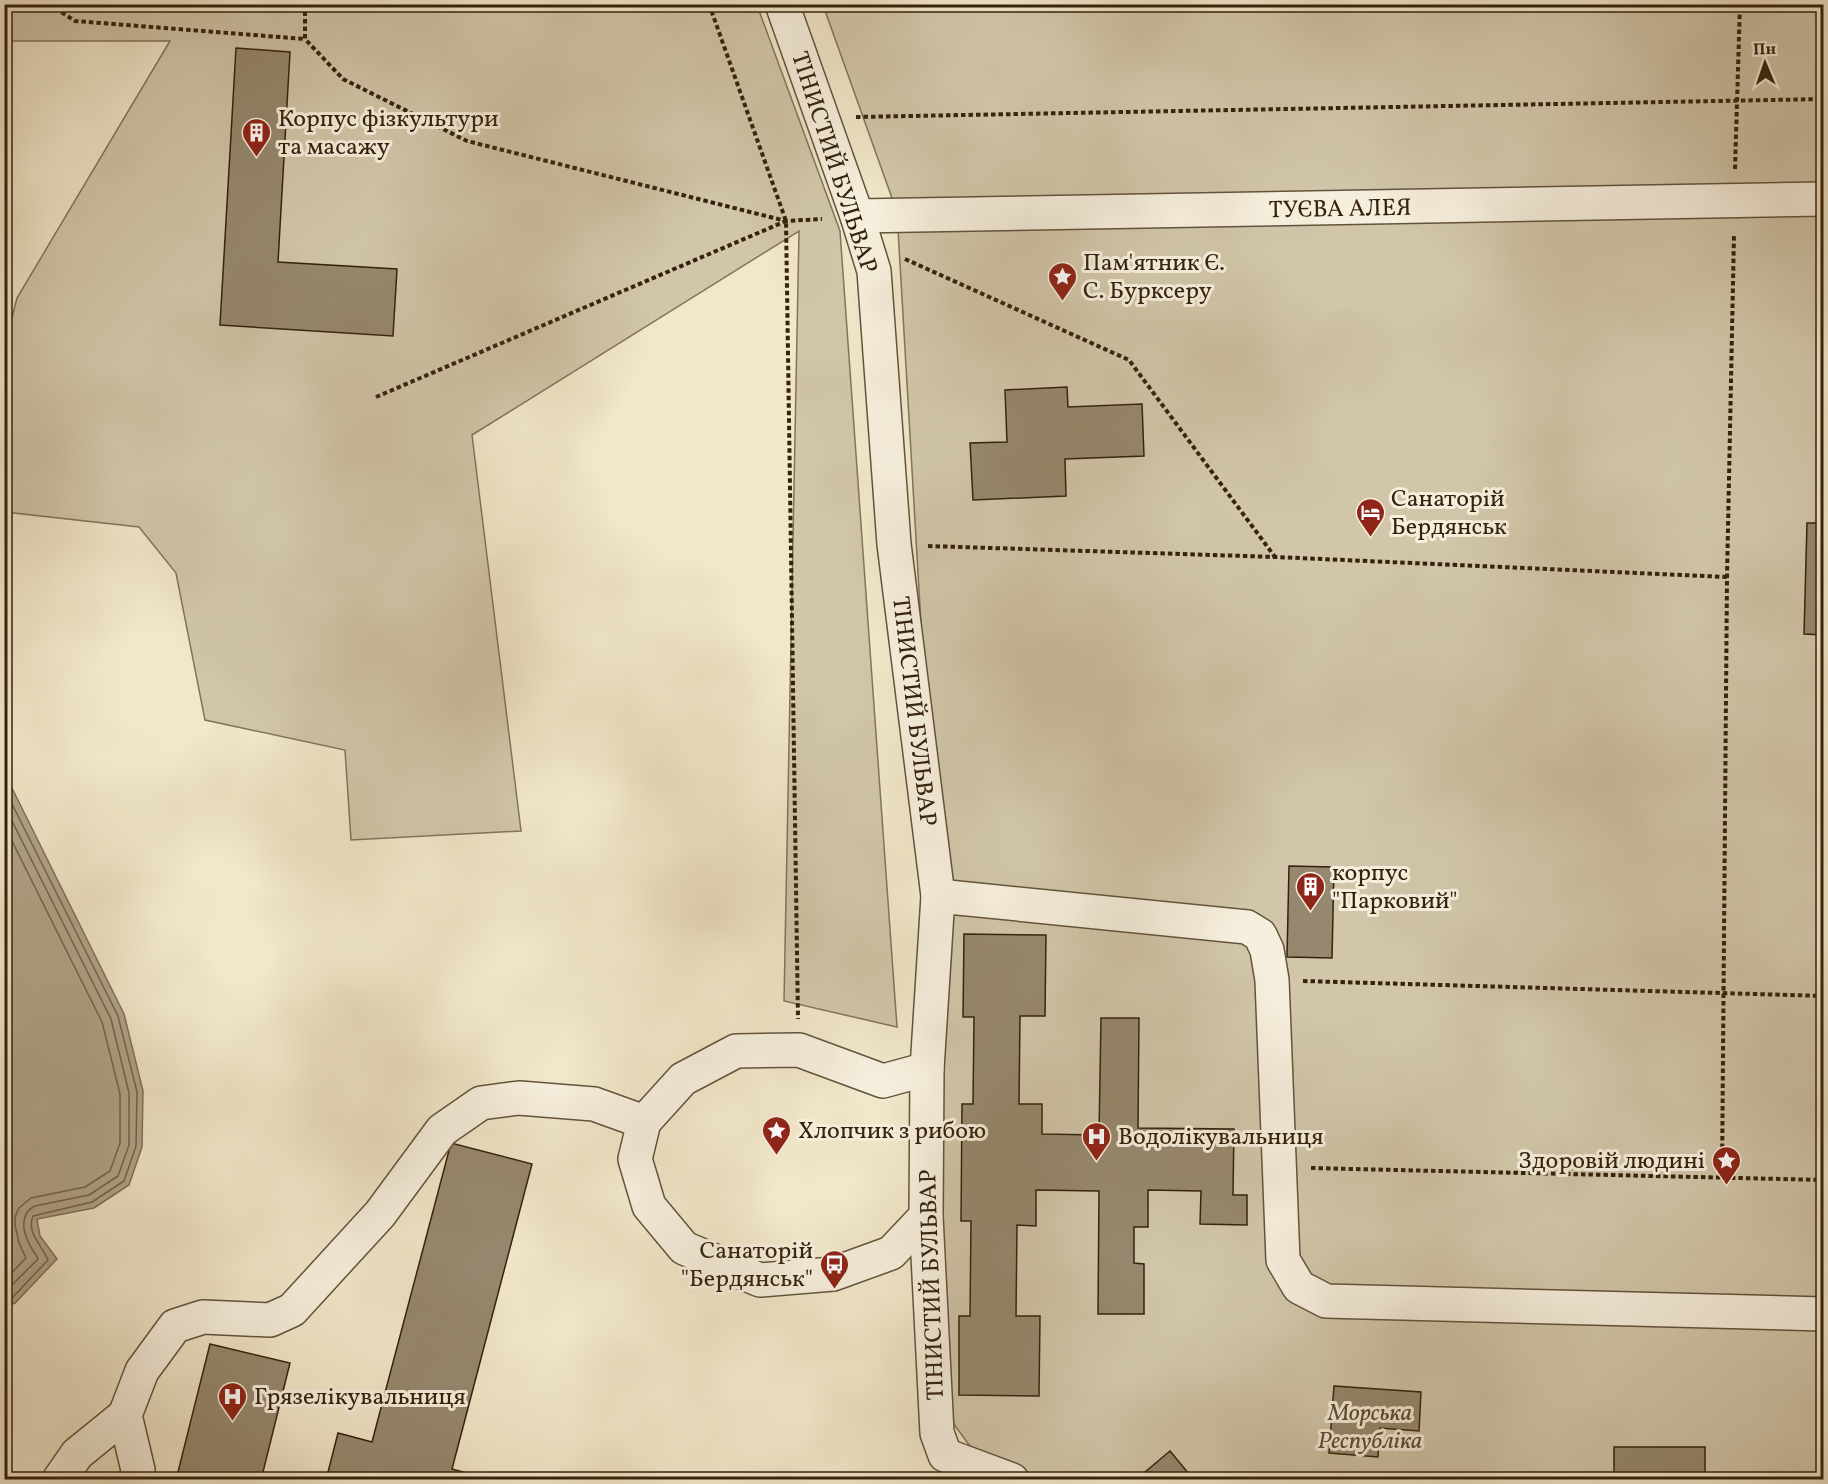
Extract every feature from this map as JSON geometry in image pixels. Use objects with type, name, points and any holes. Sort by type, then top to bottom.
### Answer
[{"type":"street","name":"ТІНИСТИЙ БУЛЬВАР","points":[[782,4],[874,272],[894,544],[938,896],[927,1069],[926,1216],[937,1433],[945,1455],[1012,1479]]},
{"type":"street","name":"ТУЄВА АЛЕЯ","points":[[861,229],[1824,199]]},
{"type":"street","points":[[938,896],[1247,927],[1260,935],[1267,950],[1272,980],[1283,1260],[1299,1287],[1326,1301],[1824,1314]]},
{"type":"street","points":[[926,1216],[891,1253],[833,1274],[760,1280],[684,1248],[649,1206],[635,1159],[644,1122],[683,1079],[736,1051],[799,1050],[883,1081],[927,1069]]},
{"type":"street","points":[[59,1479],[77,1454],[125,1415],[142,1371],[176,1326],[203,1317],[270,1320],[292,1310],[380,1214],[442,1130],[481,1103],[519,1098],[594,1104],[644,1122]]},
{"type":"street","points":[[125,1415],[138,1470],[136,1479]]},
{"type":"path","points":[[305,4],[305,39]]},
{"type":"path","points":[[709,4],[786,221],[799,1050]]},
{"type":"path","points":[[1722,1178],[1727,577],[1740,4]]},
{"type":"path","points":[[50,5],[75,21],[305,39],[343,79],[467,141],[786,221]]},
{"type":"path","points":[[822,117],[1824,99]]},
{"type":"path","points":[[376,397],[786,221]]},
{"type":"path","points":[[861,229],[1129,360],[1276,557]]},
{"type":"path","points":[[894,544],[1276,557],[1727,577]]},
{"type":"path","points":[[1272,980],[1824,996]]},
{"type":"path","points":[[1280,1167],[1824,1180]]},
{"type":"green space","points":[[5,5],[757,5],[840,231],[897,1027],[784,1001],[799,231],[472,435],[521,831],[351,840],[345,750],[205,720],[176,573],[139,527],[5,512],[4,349],[17,298],[170,41],[5,41]]},
{"type":"green space","name":"Санаторій Бердянськ","points":[[823,5],[1823,5],[1823,1479],[1037,1479],[981,1461],[939,1404],[935,865],[897,212]]},
{"type":"water","points":[[5,774],[124,1014],[143,1091],[142,1147],[129,1185],[94,1208],[37,1219],[40,1236],[57,1259],[15,1303],[5,1307]]},
{"type":"building","name":"Корпус фізкультури та масажу","points":[[236,48],[290,52],[278,262],[397,269],[393,336],[220,325]]},
{"type":"building","points":[[1067,387],[1068,407],[1142,404],[1144,456],[1065,459],[1066,496],[973,500],[970,443],[1007,442],[1005,390]]},
{"type":"building","points":[[1807,523],[1824,523],[1824,635],[1804,634]]},
{"type":"building","name":"корпус \"Парковий\"","points":[[1289,866],[1334,867],[1332,958],[1287,957]]},
{"type":"building","name":"Водолікувальниця","points":[[964,934],[1046,935],[1045,1016],[1020,1016],[1019,1104],[1042,1104],[1042,1134],[1099,1135],[1101,1018],[1139,1018],[1138,1128],[1234,1129],[1233,1195],[1247,1195],[1247,1225],[1200,1224],[1201,1191],[1148,1190],[1148,1227],[1134,1227],[1134,1263],[1144,1264],[1144,1314],[1098,1314],[1099,1191],[1036,1190],[1036,1226],[1017,1225],[1016,1316],[1040,1316],[1039,1396],[959,1395],[959,1316],[970,1316],[971,1221],[961,1221],[962,1104],[973,1104],[974,1017],[963,1017]]},
{"type":"building","points":[[451,1143],[532,1164],[452,1469],[492,1480],[326,1480],[338,1433],[372,1442]]},
{"type":"building","name":"Грязелікувальниця","points":[[210,1344],[290,1363],[261,1480],[176,1480]]},
{"type":"building","points":[[1334,1386],[1421,1392],[1419,1431],[1380,1428],[1378,1457],[1329,1453]]},
{"type":"building","points":[[1614,1447],[1705,1447],[1705,1480],[1614,1480]]},
{"type":"building","points":[[1170,1451],[1194,1480],[1139,1480],[1138,1478]]},
{"type":"place","name":"Корпус фізкультури та масажу","points":[[257,158]]},
{"type":"place","name":"Пам'ятник Є. С. Бурксеру","points":[[1062,302]]},
{"type":"place","name":"Санаторій Бердянськ","points":[[1370,538]]},
{"type":"place","name":"корпус \"Парковий\"","points":[[1311,912]]},
{"type":"place","name":"Хлопчик з рибою","points":[[777,1156]]},
{"type":"place","name":"Водолікувальниця","points":[[1097,1162]]},
{"type":"place","name":"Здоровій людині","points":[[1726,1186]]},
{"type":"place","name":"Санаторій \"Бердянськ\"","points":[[834,1290]]},
{"type":"place","name":"Грязелікувальниця","points":[[233,1422]]},
{"type":"park label","name":"Морська Республіка","points":[[1370,1426]]}]
